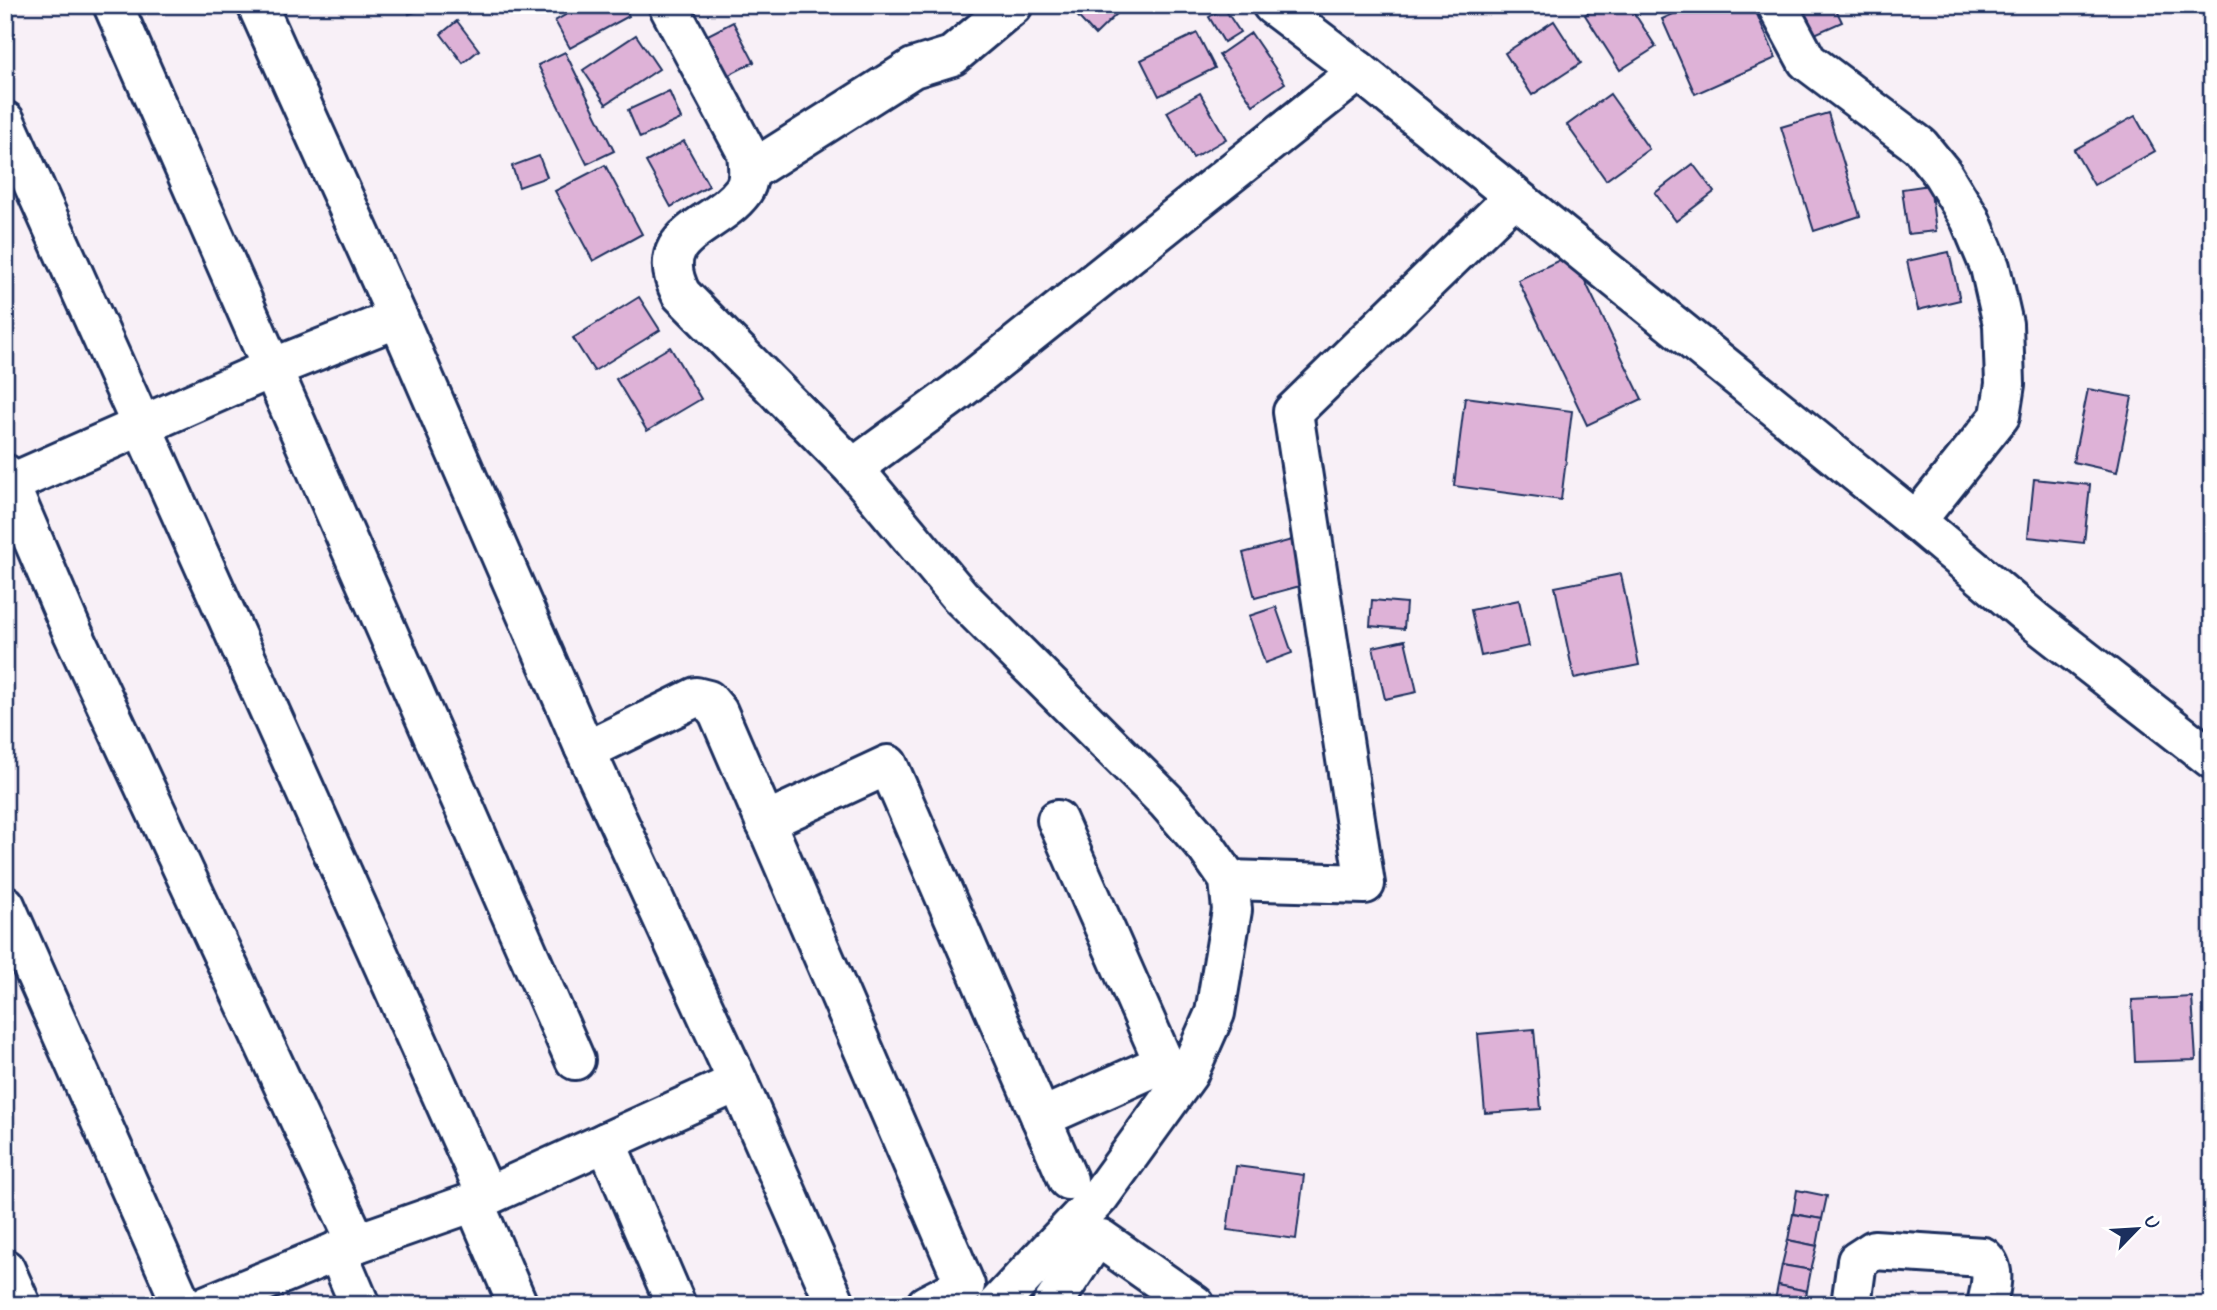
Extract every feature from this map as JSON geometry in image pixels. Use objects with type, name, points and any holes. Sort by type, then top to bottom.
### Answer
[{"type":"street","points":[[113,5],[270,369],[575,1060]]},
{"type":"street","points":[[257,5],[398,318],[584,747],[738,1082],[836,1305]]},
{"type":"street","points":[[668,5],[747,153],[749,172],[744,190],[680,242],[671,256],[671,275],[681,294],[853,468],[960,596],[1167,802],[1206,847],[1229,880],[1232,910],[1215,1013],[1188,1074],[1099,1197],[997,1305]]},
{"type":"street","points":[[749,172],[913,68],[952,56],[1013,5]]},
{"type":"street","points":[[1272,5],[1359,71],[1916,521],[2036,622],[2212,759]]},
{"type":"street","points":[[1777,5],[1807,61],[1920,146],[1942,173],[1970,219],[1990,267],[2003,324],[2005,384],[2000,416],[1916,521]]},
{"type":"street","points":[[853,468],[957,392],[1359,71]]},
{"type":"street","points":[[5,121],[142,426],[480,1199],[518,1305]]},
{"type":"street","points":[[1229,880],[1365,884],[1293,412],[1514,197]]},
{"type":"street","points":[[360,1305],[347,1247],[7,481],[142,426],[270,369],[398,318]]},
{"type":"street","points":[[584,747],[600,744],[696,697],[708,699],[718,712],[965,1285],[926,1305]]},
{"type":"street","points":[[765,821],[888,765],[1068,1180]]},
{"type":"street","points":[[1041,1118],[1164,1063],[1057,820]]},
{"type":"street","points":[[5,905],[182,1305]]},
{"type":"street","points":[[207,1305],[347,1247],[480,1199],[738,1082]]},
{"type":"street","points":[[606,1142],[676,1305]]},
{"type":"street","points":[[1052,1305],[1090,1247],[1101,1239],[1195,1305]]},
{"type":"street","points":[[1851,1305],[1857,1261],[1874,1250],[1983,1257],[1990,1263],[1993,1274],[1987,1305]]},
{"type":"street","points":[[5,1269],[21,1305]]},
{"type":"building","points":[[406,5],[437,5],[409,14]]},
{"type":"building","points":[[583,5],[624,5],[629,16],[570,48],[555,21]]},
{"type":"building","points":[[1075,5],[1126,5],[1095,35],[1071,9]]},
{"type":"building","points":[[1600,5],[1629,5],[1656,47],[1620,70],[1585,15]]},
{"type":"building","points":[[1693,5],[1753,5],[1776,58],[1695,94],[1662,19]]},
{"type":"building","points":[[1783,5],[1834,5],[1842,22],[1799,41]]},
{"type":"building","points":[[1224,8],[1240,32],[1224,42],[1209,17]]},
{"type":"building","points":[[457,21],[479,50],[463,63],[441,34]]},
{"type":"building","points":[[1554,21],[1581,63],[1532,95],[1505,53]]},
{"type":"building","points":[[733,22],[754,62],[723,78],[702,38]]},
{"type":"building","points":[[1197,33],[1215,68],[1159,96],[1141,60]]},
{"type":"building","points":[[1251,33],[1285,83],[1253,105],[1219,55]]},
{"type":"building","points":[[636,35],[659,69],[606,104],[583,70]]},
{"type":"building","points":[[565,52],[614,151],[587,164],[538,65]]},
{"type":"building","points":[[669,91],[681,119],[640,138],[628,110]]},
{"type":"building","points":[[1200,93],[1226,139],[1193,158],[1167,112]]},
{"type":"building","points":[[1610,94],[1649,149],[1606,180],[1567,125]]},
{"type":"building","points":[[1828,113],[1860,216],[1814,231],[1781,127]]},
{"type":"building","points":[[2135,116],[2155,151],[2094,185],[2074,150]]},
{"type":"building","points":[[684,141],[709,186],[671,207],[646,162]]},
{"type":"building","points":[[539,156],[547,177],[519,187],[512,166]]},
{"type":"building","points":[[1693,164],[1714,192],[1676,221],[1655,193]]},
{"type":"building","points":[[605,165],[642,234],[593,261],[555,191]]},
{"type":"building","points":[[1930,185],[1936,231],[1908,234],[1902,189]]},
{"type":"building","points":[[1949,252],[1960,300],[1918,310],[1907,261]]},
{"type":"building","points":[[1572,254],[1642,399],[1587,425],[1518,280]]},
{"type":"building","points":[[639,297],[660,330],[594,371],[573,338]]},
{"type":"building","points":[[670,347],[701,399],[647,431],[616,379]]},
{"type":"building","points":[[2088,389],[2132,397],[2117,472],[2073,462]]},
{"type":"building","points":[[1465,397],[1572,411],[1561,500],[1454,486]]},
{"type":"building","points":[[2034,479],[2090,485],[2084,543],[2028,537]]},
{"type":"building","points":[[1303,537],[1315,582],[1255,598],[1243,553]]},
{"type":"building","points":[[1621,574],[1639,665],[1574,678],[1555,587]]},
{"type":"building","points":[[1372,600],[1406,603],[1404,629],[1370,626]]},
{"type":"building","points":[[1519,600],[1529,646],[1481,656],[1471,610]]},
{"type":"building","points":[[1276,607],[1292,653],[1265,663],[1249,616]]},
{"type":"building","points":[[1405,640],[1417,692],[1385,699],[1373,647]]},
{"type":"building","points":[[2192,997],[2196,1060],[2135,1062],[2132,1000]]},
{"type":"building","points":[[1534,1029],[1541,1109],[1485,1113],[1478,1034]]},
{"type":"building","points":[[1236,1166],[1304,1175],[1296,1239],[1227,1230]]},
{"type":"building","points":[[1797,1190],[1827,1196],[1822,1219],[1793,1214]]},
{"type":"building","points":[[1793,1214],[1822,1219],[1817,1246],[1788,1240]]},
{"type":"building","points":[[1788,1240],[1817,1246],[1811,1270],[1782,1265]]},
{"type":"building","points":[[1782,1265],[1811,1270],[1807,1291],[1778,1285]]},
{"type":"building","points":[[1778,1285],[1807,1291],[1805,1305],[1774,1305]]}]
